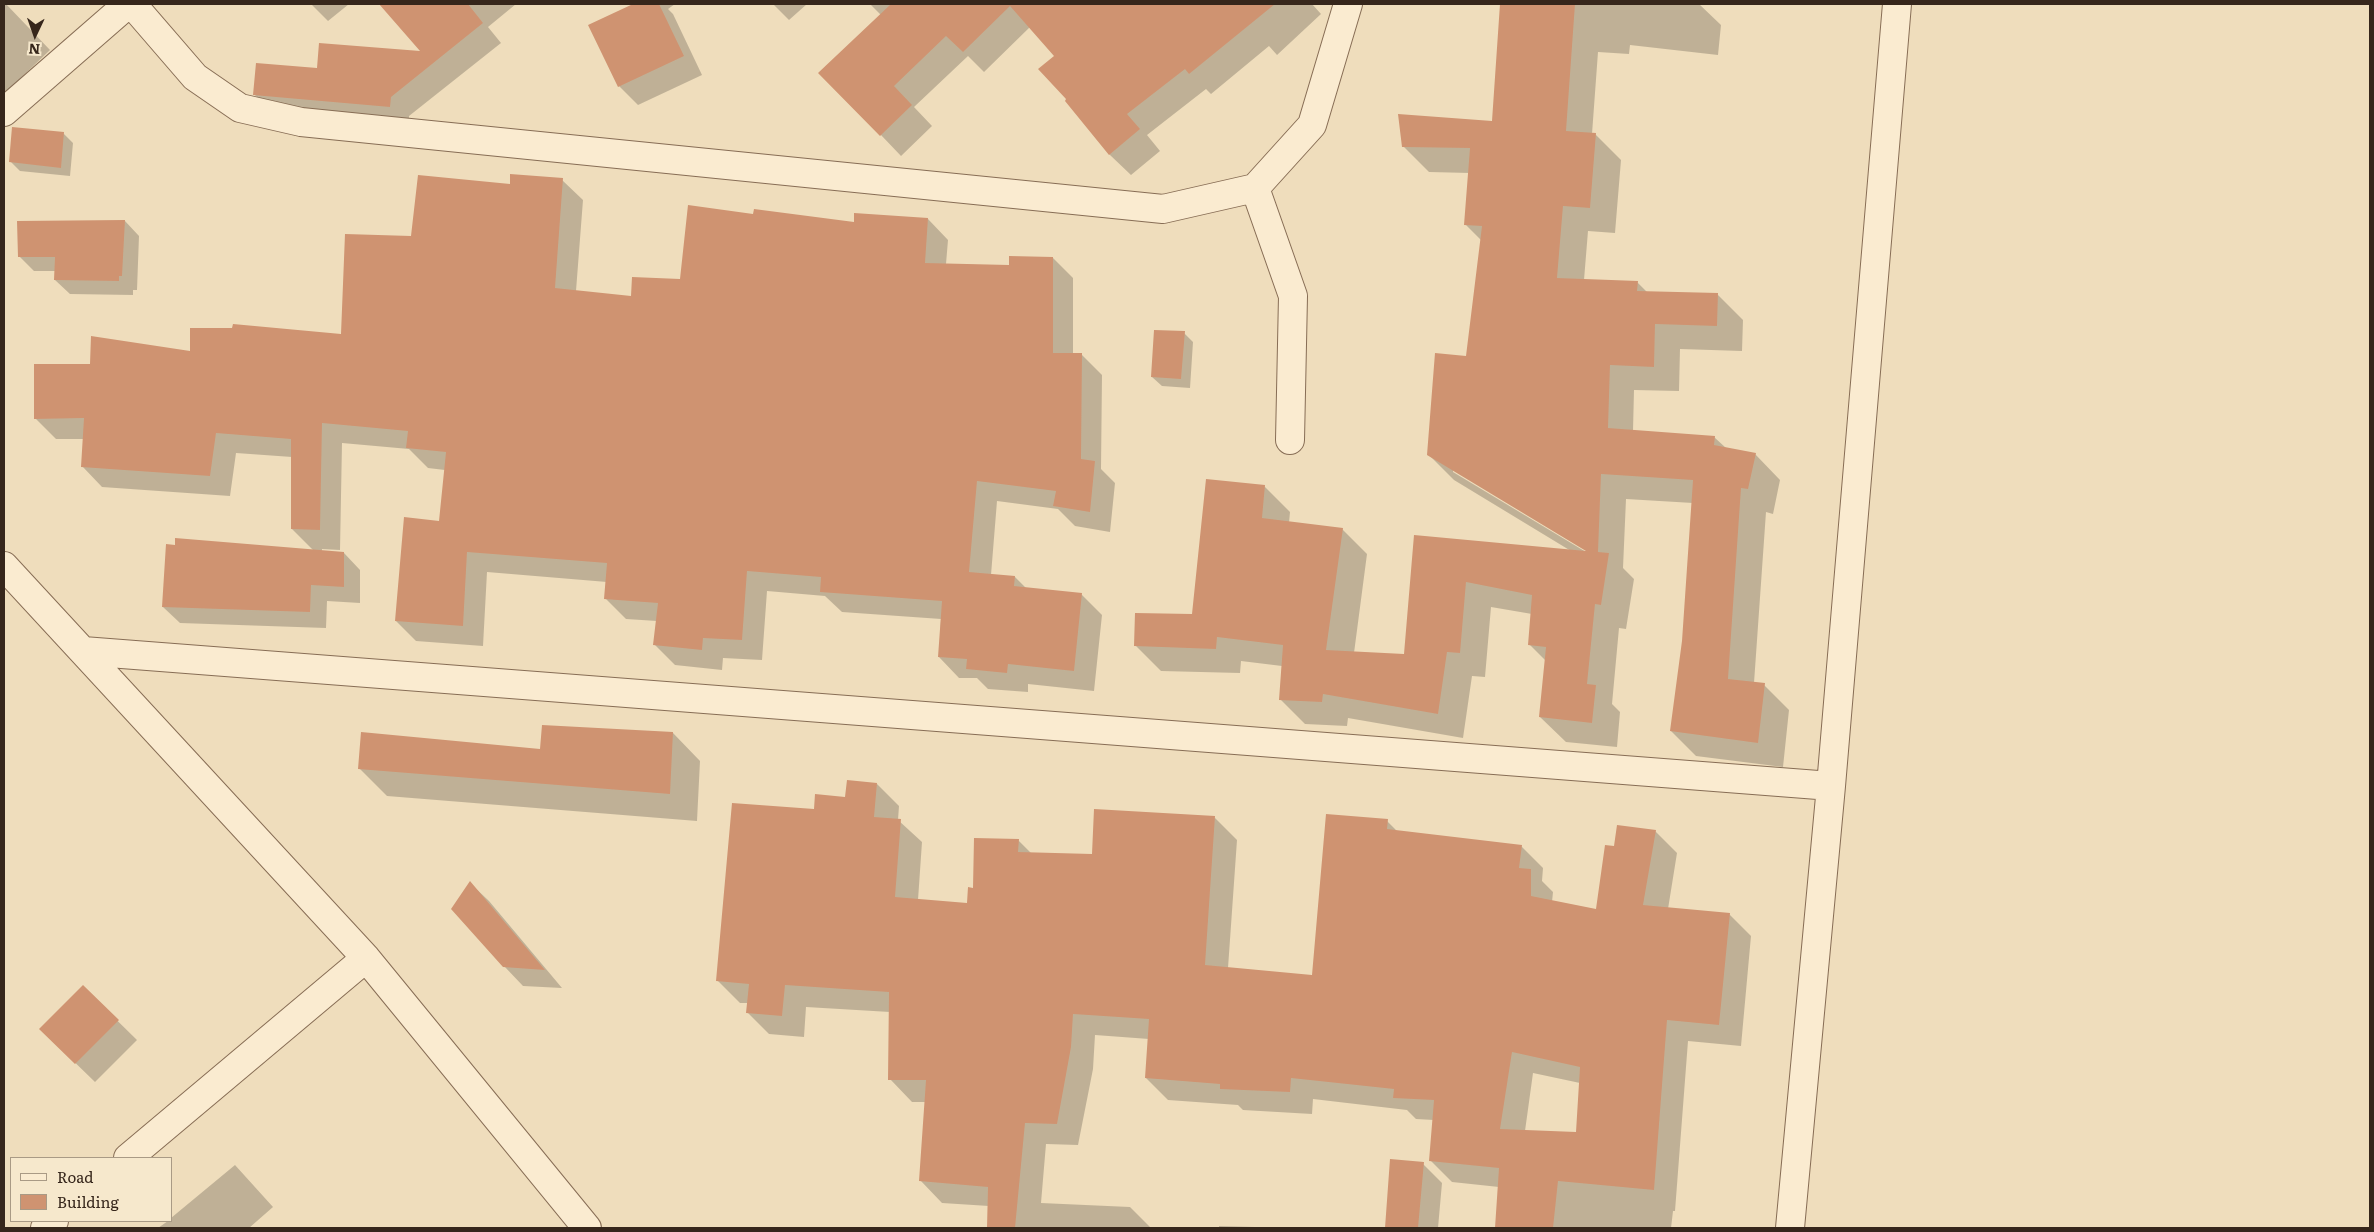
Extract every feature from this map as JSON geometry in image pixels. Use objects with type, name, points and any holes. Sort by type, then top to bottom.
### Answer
[{"type":"street","points":[[4,112],[130,4],[195,77],[240,108],[302,122],[1162,209],[1255,188],[1312,125],[1348,4]]},
{"type":"street","points":[[1790,1228],[1831,786],[1896,4]]},
{"type":"street","points":[[1255,188],[1293,296],[1290,440]]},
{"type":"street","points":[[4,566],[366,958],[587,1228]]},
{"type":"street","points":[[83,651],[1831,786]]},
{"type":"street","points":[[129,1157],[366,958]]},
{"type":"building","points":[[379,4],[468,4],[483,23],[391,97],[390,107],[253,95],[256,63],[317,68],[319,43],[420,51]]},
{"type":"building","points":[[633,4],[659,4],[684,56],[618,87],[588,25]]},
{"type":"building","points":[[891,4],[1275,4],[1189,74],[1185,69],[1127,114],[1140,129],[1109,155],[1065,101],[1066,99],[1038,69],[1054,56],[1010,6],[963,52],[946,36],[894,86],[912,105],[880,136],[818,73]]},
{"type":"building","points":[[1500,4],[1575,4],[1566,131],[1596,133],[1590,208],[1563,206],[1557,278],[1638,281],[1637,291],[1718,293],[1717,326],[1655,324],[1654,367],[1610,365],[1608,428],[1715,436],[1714,445],[1756,453],[1748,489],[1741,488],[1728,679],[1765,683],[1758,743],[1670,731],[1682,641],[1693,480],[1601,474],[1598,552],[1609,553],[1601,605],[1595,604],[1587,684],[1596,685],[1592,723],[1539,717],[1546,647],[1528,645],[1532,595],[1466,582],[1460,653],[1447,652],[1438,714],[1323,694],[1322,702],[1279,700],[1283,645],[1217,637],[1216,649],[1134,646],[1135,613],[1192,614],[1206,479],[1265,485],[1262,518],[1343,528],[1326,650],[1404,654],[1414,535],[1586,551],[1427,455],[1435,353],[1466,356],[1482,226],[1464,225],[1470,148],[1402,147],[1398,114],[1492,121]]},
{"type":"building","points":[[12,127],[64,132],[61,168],[9,162]]},
{"type":"building","points":[[510,174],[563,178],[555,288],[631,296],[632,277],[680,279],[688,205],[753,214],[754,209],[854,222],[854,213],[928,218],[925,263],[1009,265],[1009,256],[1053,257],[1053,353],[1082,353],[1081,459],[1095,461],[1090,512],[1053,506],[1056,491],[977,481],[969,572],[1015,576],[1014,586],[1082,593],[1074,671],[1008,664],[1007,673],[966,669],[967,659],[938,657],[942,601],[820,592],[821,577],[747,571],[742,640],[703,638],[702,650],[653,645],[658,603],[604,599],[607,563],[467,552],[463,626],[395,621],[404,517],[439,521],[446,452],[406,448],[408,431],[322,423],[320,530],[291,529],[291,439],[216,433],[210,476],[81,467],[84,418],[34,419],[34,364],[90,364],[91,336],[190,351],[190,328],[232,328],[233,324],[341,334],[345,234],[411,236],[418,175],[510,184]]},
{"type":"building","points":[[125,220],[122,276],[119,276],[119,281],[54,280],[55,257],[18,257],[17,221]]},
{"type":"building","points":[[1154,330],[1185,331],[1181,379],[1151,377]]},
{"type":"building","points":[[175,538],[344,552],[344,587],[311,585],[310,612],[162,607],[166,544],[175,545]]},
{"type":"building","points":[[542,725],[673,732],[670,794],[358,769],[361,732],[540,749]]},
{"type":"building","points":[[847,780],[877,783],[874,817],[901,819],[895,897],[967,903],[968,887],[973,888],[974,838],[1019,839],[1018,852],[1092,854],[1094,809],[1215,816],[1205,965],[1312,975],[1326,814],[1388,819],[1387,829],[1522,845],[1519,868],[1531,869],[1531,896],[1596,909],[1605,845],[1614,846],[1617,825],[1656,830],[1643,905],[1730,913],[1719,1025],[1667,1020],[1654,1190],[1558,1181],[1553,1228],[1495,1228],[1499,1168],[1429,1161],[1434,1100],[1393,1098],[1394,1089],[1291,1078],[1290,1092],[1220,1089],[1220,1084],[1145,1078],[1149,1019],[1073,1014],[1071,1047],[1057,1124],[1025,1123],[1015,1228],[987,1228],[988,1187],[919,1181],[926,1080],[888,1080],[889,992],[785,985],[782,1016],[746,1013],[749,984],[716,981],[732,803],[814,809],[815,794],[845,797]],"holes":[[[1512,1052],[1580,1067],[1576,1132],[1500,1129]]]},
{"type":"building","points":[[470,881],[545,970],[503,967],[451,909]]},
{"type":"building","points":[[83,985],[119,1020],[75,1064],[39,1029]]},
{"type":"building","points":[[1390,1159],[1424,1162],[1418,1228],[1385,1228]]}]
